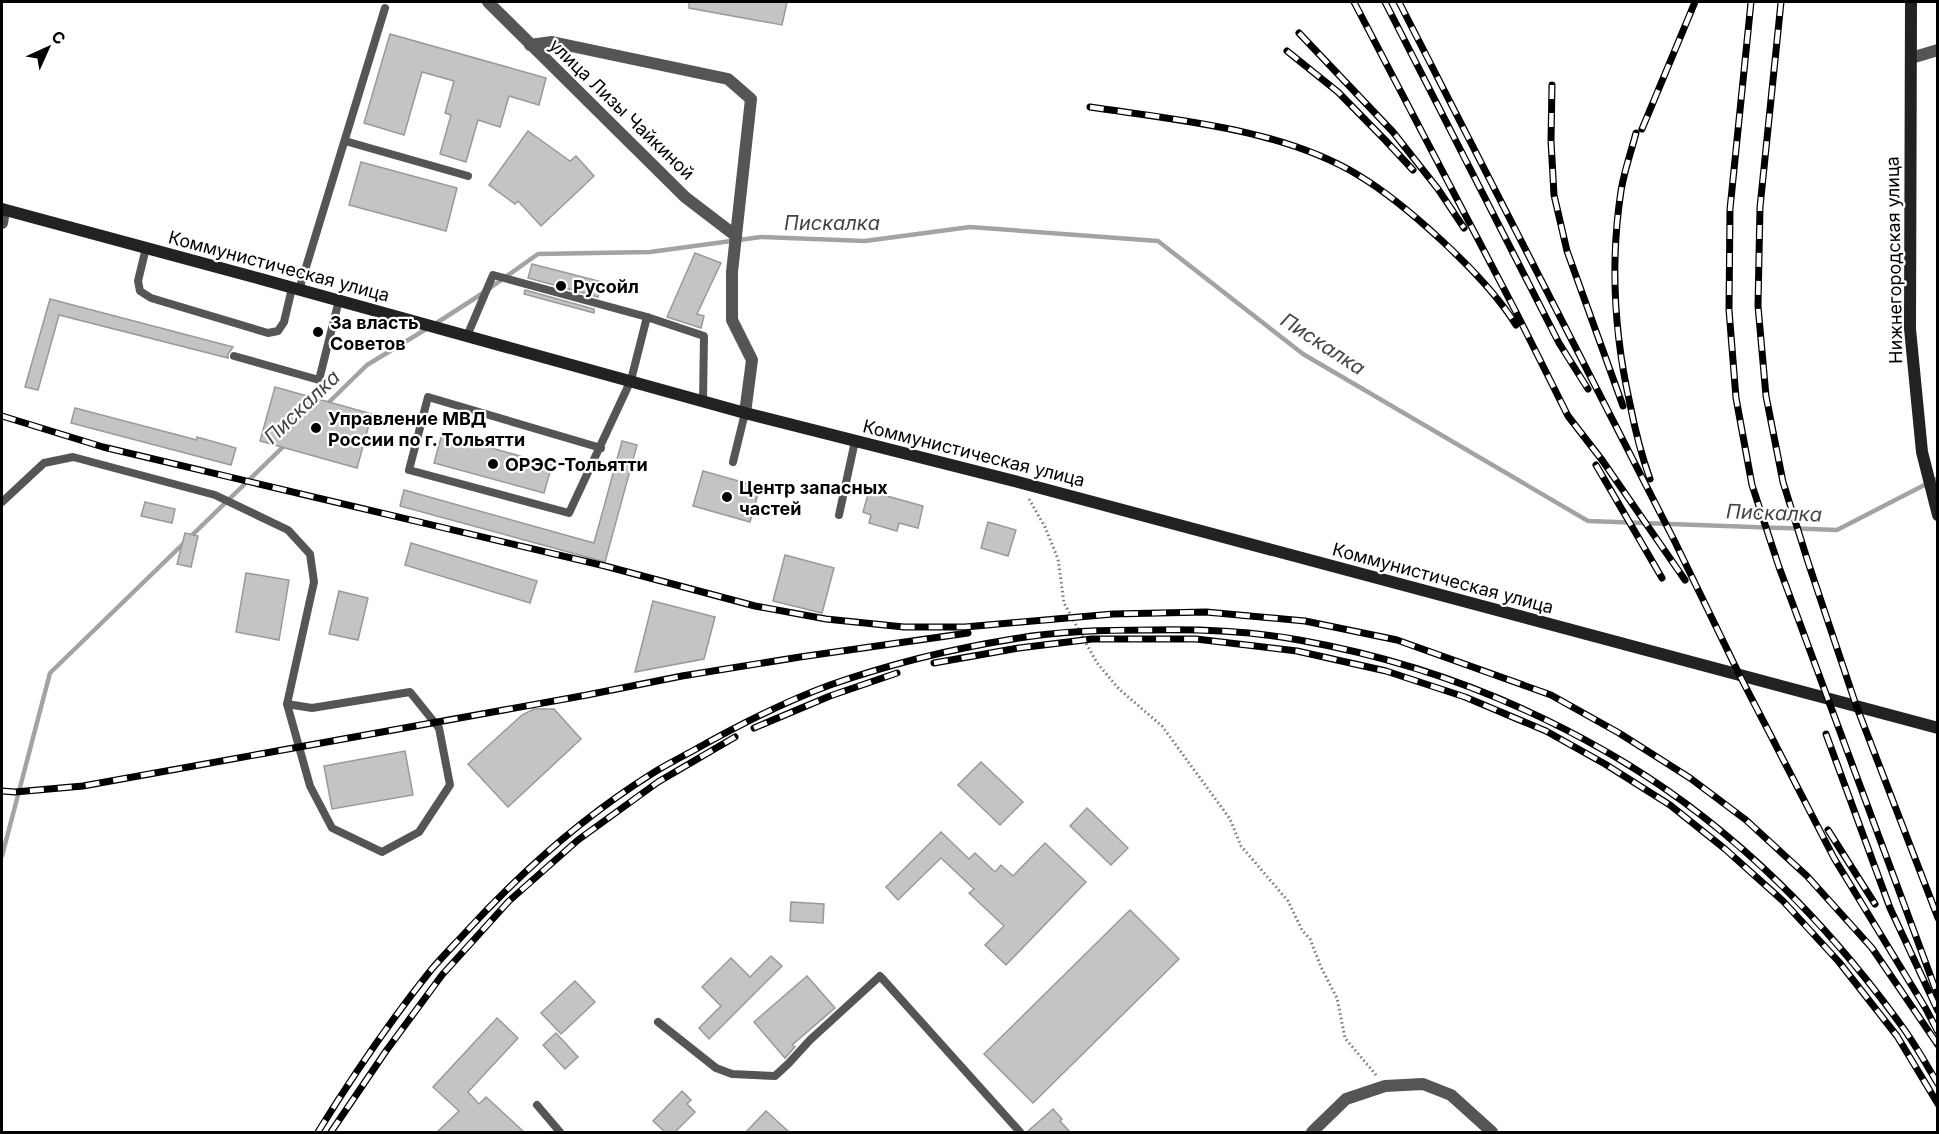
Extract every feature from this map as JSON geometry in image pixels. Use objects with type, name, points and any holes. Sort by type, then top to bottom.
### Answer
[{"type":"main road","name":"Нижнегородская улица","points":[[1911,2],[1910,328],[1922,453],[1938,515]]},
{"type":"main road","name":"Коммунистическая улица","points":[[2,214],[146,248],[745,413],[1018,482],[1938,728]]},
{"type":"street","name":"улица Лизы Чайкиной","points":[[488,2],[685,197],[736,236]]},
{"type":"street","points":[[530,45],[552,42],[728,80],[751,99],[732,272],[732,320],[752,360],[745,413]]},
{"type":"street","points":[[1911,58],[1938,50]]},
{"type":"street","points":[[1312,1132],[1346,1099],[1385,1086],[1423,1084],[1451,1095],[1492,1132]]},
{"type":"lane","points":[[146,248],[138,281],[140,291],[151,298],[268,333],[279,331],[345,141],[385,8]]},
{"type":"lane","points":[[345,141],[468,176]]},
{"type":"lane","points":[[467,336],[493,275],[647,317],[704,336],[703,401]]},
{"type":"lane","points":[[234,356],[319,380],[339,300]]},
{"type":"lane","points":[[601,448],[428,398],[410,470],[570,513],[601,448],[631,380],[647,317]]},
{"type":"lane","points":[[733,462],[745,413]]},
{"type":"lane","points":[[839,515],[855,441]]},
{"type":"lane","points":[[2,502],[44,463],[73,458],[215,495],[288,530],[310,554],[314,582],[287,704],[310,786],[332,828],[382,852],[419,832],[450,785],[439,728],[410,692],[312,708],[287,704]]},
{"type":"lane","points":[[658,1023],[716,1068],[732,1074],[775,1076],[810,1040],[880,976],[1020,1132]]},
{"type":"lane","points":[[537,1105],[560,1132]]},
{"type":"path","points":[[1018,482],[1046,527],[1058,559],[1064,603],[1097,663],[1119,689],[1162,726],[1230,819],[1241,846],[1288,901],[1302,930],[1310,939],[1337,998],[1345,1038],[1385,1086]]},
{"type":"building","points":[[689,2],[787,2],[782,25],[689,8]]},
{"type":"building","points":[[390,34],[546,78],[539,105],[509,96],[500,127],[478,120],[466,162],[440,154],[451,115],[445,113],[454,81],[422,72],[404,135],[364,123]]},
{"type":"building","points":[[528,131],[570,161],[576,156],[594,176],[541,226],[518,201],[515,204],[489,185]]},
{"type":"building","points":[[361,162],[457,188],[446,231],[349,205]]},
{"type":"building","points":[[695,253],[721,263],[697,314],[704,316],[701,328],[667,317]]},
{"type":"building","points":[[532,264],[602,282],[598,297],[528,278]]},
{"type":"building","points":[[525,290],[594,309],[594,313],[524,294]]},
{"type":"building","points":[[50,299],[233,347],[228,358],[59,315],[38,390],[25,387]]},
{"type":"building","name":"Управление МВД России по г. Тольятти","points":[[275,387],[372,414],[357,468],[260,441]]},
{"type":"building","points":[[75,408],[236,448],[231,465],[71,423]]},
{"type":"building","name":"ОРЭС-Тольятти","points":[[442,434],[552,465],[544,493],[434,463]]},
{"type":"building","points":[[622,441],[637,445],[605,562],[400,506],[404,490],[594,543]]},
{"type":"building","name":"Центр запасных частей","points":[[703,471],[760,487],[750,522],[693,506]]},
{"type":"building","points":[[869,491],[923,506],[918,528],[899,523],[897,531],[869,523],[871,515],[863,512]]},
{"type":"building","points":[[145,502],[175,509],[172,523],[141,516]]},
{"type":"building","points":[[988,522],[1016,530],[1008,556],[981,548]]},
{"type":"building","points":[[185,533],[198,536],[191,567],[177,564]]},
{"type":"building","points":[[411,543],[537,581],[530,603],[405,565]]},
{"type":"building","points":[[785,555],[834,568],[822,613],[773,601]]},
{"type":"building","points":[[246,573],[289,580],[279,640],[236,632]]},
{"type":"building","points":[[339,591],[368,598],[358,640],[329,634]]},
{"type":"building","points":[[653,601],[715,617],[704,659],[635,672]]},
{"type":"building","points":[[534,709],[554,709],[581,739],[508,807],[468,764],[522,715]]},
{"type":"building","points":[[405,751],[413,795],[332,809],[324,766]]},
{"type":"building","points":[[981,762],[1023,802],[1000,825],[958,785]]},
{"type":"building","points":[[1087,808],[1128,848],[1111,865],[1070,826]]},
{"type":"building","points":[[941,832],[969,859],[975,853],[995,872],[1001,865],[1013,876],[1045,843],[1086,882],[1006,965],[985,945],[1004,926],[969,893],[974,889],[941,858],[898,900],[886,887]]},
{"type":"building","points":[[791,902],[824,904],[823,923],[790,921]]},
{"type":"building","points":[[1130,910],[1179,959],[1033,1103],[984,1054]]},
{"type":"building","points":[[771,956],[782,966],[709,1039],[699,1028],[721,1006],[702,987],[731,958],[750,977]]},
{"type":"building","points":[[807,976],[835,1008],[792,1045],[795,1047],[785,1058],[754,1022]]},
{"type":"building","points":[[575,981],[595,1002],[561,1034],[541,1013]]},
{"type":"building","points":[[497,1018],[518,1038],[468,1092],[479,1104],[486,1097],[524,1132],[437,1132],[459,1111],[433,1087]]},
{"type":"building","points":[[556,1033],[578,1057],[565,1069],[543,1045]]},
{"type":"building","points":[[682,1091],[691,1100],[687,1104],[695,1112],[675,1132],[665,1132],[653,1121]]},
{"type":"building","points":[[1053,1109],[1070,1132],[1027,1132]]},
{"type":"building","points":[[766,1111],[789,1132],[746,1132]]},
{"type":"waterway","name":"Пискалка","points":[[490,288],[538,254],[650,252],[761,237],[865,241],[970,227],[1158,241],[1303,354],[1588,521],[1837,530],[1938,478]]},
{"type":"waterway","name":"Пискалка","points":[[435,324],[483,293]]},
{"type":"waterway","name":"Пискалка","points":[[325,406],[367,365],[428,328]]},
{"type":"waterway","name":"Пискалка","points":[[2,856],[50,673],[287,443]]},
{"type":"railway","points":[[1354,2],[1568,416],[1602,460],[1685,580]]},
{"type":"railway","points":[[1385,2],[1559,343],[1588,389]]},
{"type":"railway","points":[[1399,2],[1834,858],[1938,1032]]},
{"type":"railway","points":[[1642,129],[1695,2]]},
{"type":"railway","points":[[1751,2],[1730,209],[1729,310],[1736,398],[1752,485],[1779,567],[1938,996]]},
{"type":"railway","points":[[1781,2],[1760,207],[1758,306],[1766,396],[1783,482],[1808,562],[1856,705],[1938,918]]},
{"type":"railway","points":[[1299,33],[1393,132],[1438,189],[1464,228]]},
{"type":"railway","points":[[1287,51],[1338,92],[1413,170]]},
{"type":"railway","points":[[1552,85],[1551,141],[1554,195],[1567,251],[1623,406]]},
{"type":"railway","points":[[1090,107],[1228,129],[1263,137],[1328,159],[1369,182],[1421,222],[1481,279],[1516,325]]},
{"type":"railway","points":[[1636,133],[1622,184],[1616,245],[1615,298],[1625,377],[1636,433],[1650,479]]},
{"type":"railway","points":[[2,416],[103,447],[605,566],[755,606],[826,619],[904,627],[965,627],[1113,614],[1206,612],[1305,621],[1397,640],[1551,695],[1619,733],[1690,778],[1746,820],[1807,876],[1872,948],[1938,1045]]},
{"type":"railway","points":[[1596,465],[1662,578]]},
{"type":"railway","points":[[318,1132],[386,1029],[448,951],[530,867],[602,808],[653,773],[762,714],[853,677],[944,652],[990,643],[1047,634],[1099,631],[1225,631],[1263,634],[1339,648],[1457,682],[1533,714],[1605,751],[1690,807],[1768,872],[1804,908],[1870,985],[1906,1032],[1938,1084]]},
{"type":"railway","points":[[2,791],[83,786],[682,676],[968,633]]},
{"type":"railway","points":[[934,663],[1019,648],[1092,639],[1196,639],[1297,651],[1386,671],[1465,697],[1546,731],[1605,764],[1670,805],[1725,849],[1783,901],[1839,962],[1897,1036],[1938,1104]]},
{"type":"railway","points":[[754,728],[830,696],[897,673]]},
{"type":"railway","points":[[1826,734],[1890,908],[1938,1011]]},
{"type":"railway","points":[[331,1132],[386,1051],[442,975],[509,901],[578,840],[658,782],[735,737]]},
{"type":"railway","points":[[1828,830],[1875,904]]},
{"type":"place","name":"Русойл","points":[[561,286]]},
{"type":"place","name":"За власть Советов","points":[[318,332]]},
{"type":"place","name":"Управление МВД России по г. Тольятти","points":[[316,428]]},
{"type":"place","name":"ОРЭС-Тольятти","points":[[493,464]]},
{"type":"place","name":"Центр запасных частей","points":[[727,497]]}]
